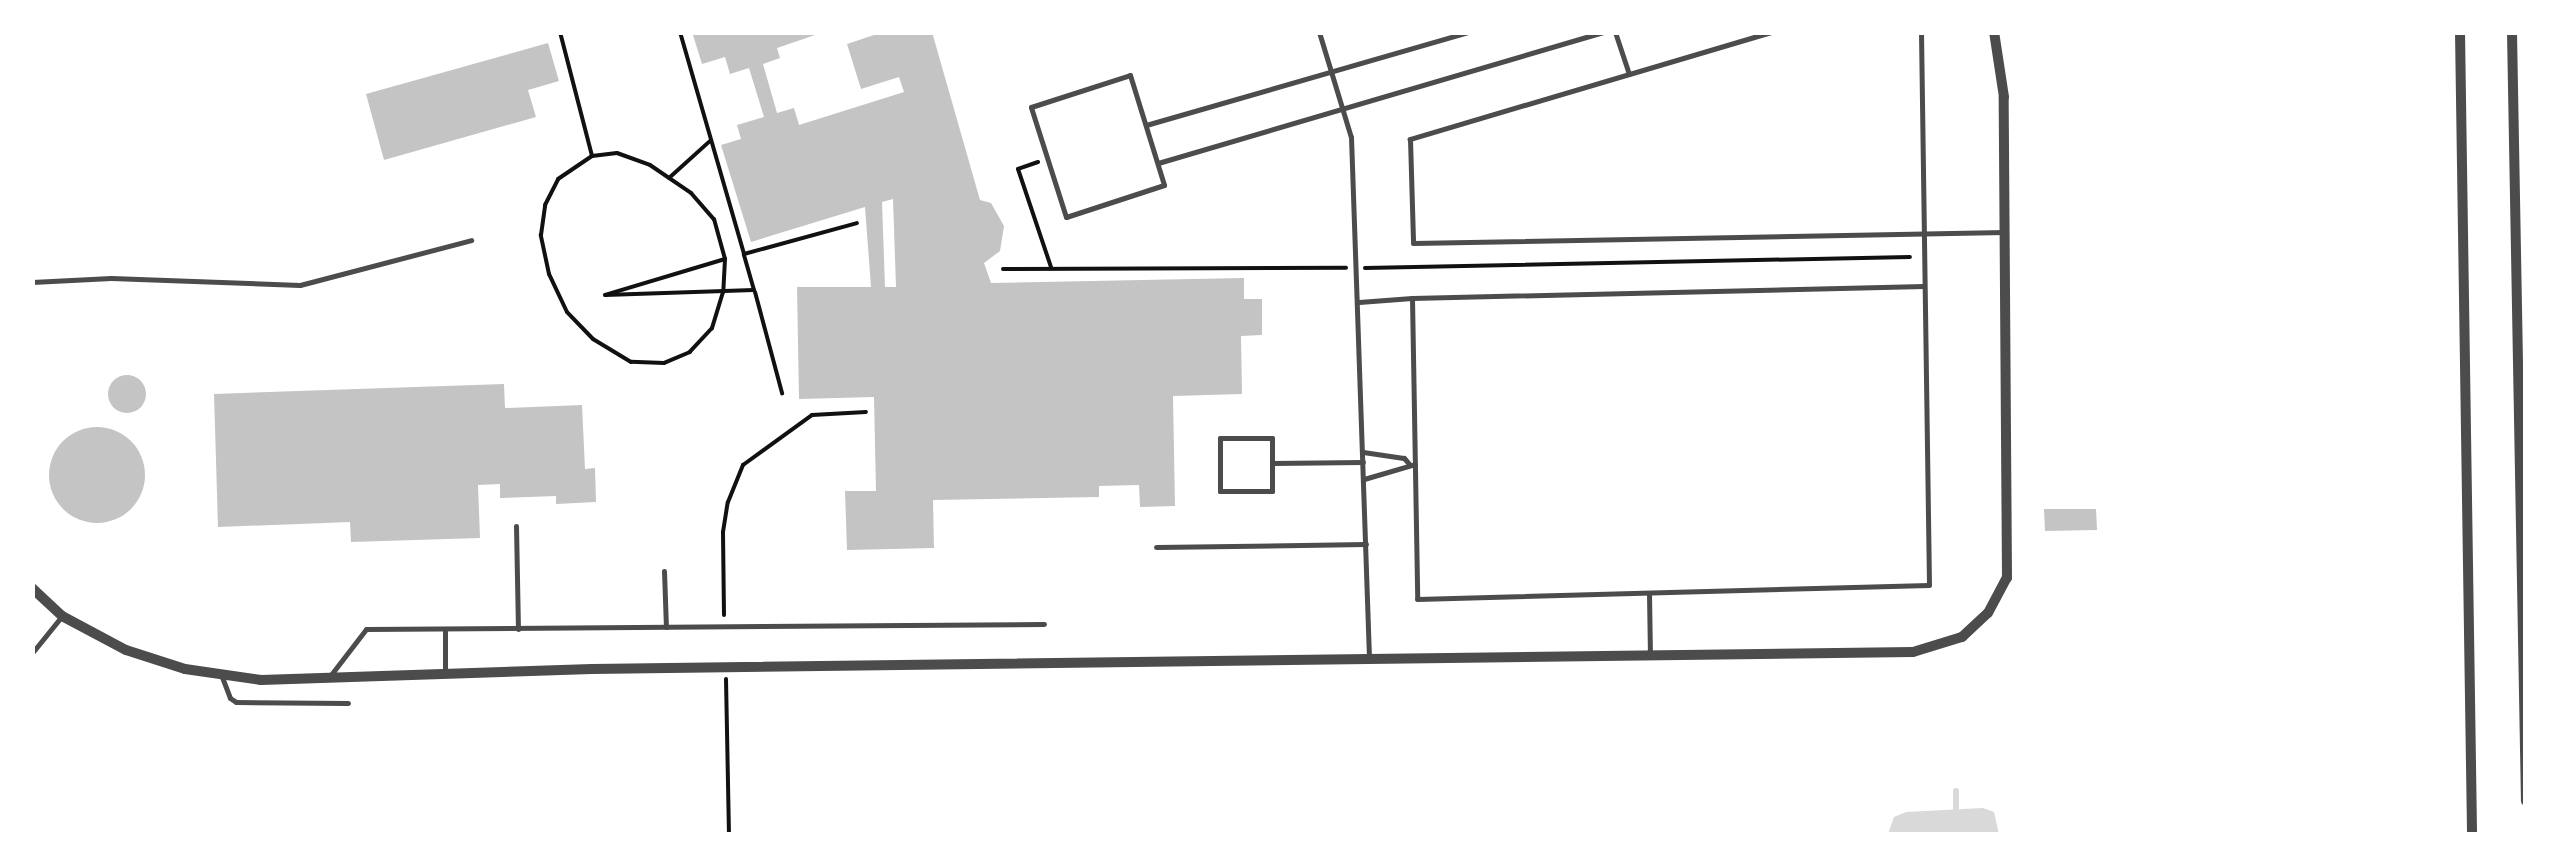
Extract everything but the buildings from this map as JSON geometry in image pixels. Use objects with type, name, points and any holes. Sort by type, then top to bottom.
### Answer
[{"type":"street","points":[[32,588],[62,616],[126,650],[222,677],[1913,652],[1962,637],[1988,613],[2007,578],[2004,98],[1994,32]]},
{"type":"street","points":[[2460,32],[2472,834]]},
{"type":"street","points":[[2512,32],[2526,801]]},
{"type":"lane","points":[[1319,32],[1351,137],[1368,658]]},
{"type":"lane","points":[[1146,125],[1468,32]]},
{"type":"lane","points":[[1158,163],[1603,32]]},
{"type":"lane","points":[[1616,32],[1629,74]]},
{"type":"lane","points":[[1771,32],[1410,138],[1413,243],[2005,232]]},
{"type":"lane","points":[[1412,298],[1417,599],[1930,584],[1921,32]]},
{"type":"lane","points":[[1130,75],[1146,125],[1164,185],[1066,216],[1031,106],[1130,75]]},
{"type":"lane","points":[[32,282],[111,278],[300,286],[471,240]]},
{"type":"lane","points":[[1358,302],[1925,286]]},
{"type":"lane","points":[[1220,438],[1272,438],[1272,463],[1272,491],[1220,491],[1220,438]]},
{"type":"lane","points":[[1363,452],[1404,458],[1412,464]]},
{"type":"lane","points":[[1272,463],[1364,462]]},
{"type":"lane","points":[[1364,479],[1405,471],[1412,464]]},
{"type":"lane","points":[[516,526],[518,629]]},
{"type":"lane","points":[[1156,546],[1366,544]]},
{"type":"lane","points":[[664,571],[666,627]]},
{"type":"lane","points":[[1649,592],[1650,655]]},
{"type":"lane","points":[[32,653],[62,616]]},
{"type":"lane","points":[[328,678],[366,630],[1044,624]]},
{"type":"lane","points":[[444,630],[445,674]]},
{"type":"lane","points":[[222,677],[230,698],[236,702],[348,702]]},
{"type":"path","points":[[560,32],[592,156]]},
{"type":"path","points":[[680,32],[782,394]]},
{"type":"path","points":[[669,178],[712,140]]},
{"type":"path","points":[[618,153],[669,178],[692,193],[714,219],[725,259],[723,292],[712,328],[690,352],[664,362],[631,362],[593,339],[561,299],[548,274],[541,235],[544,206],[558,179],[592,156],[618,153]]},
{"type":"path","points":[[1048,158],[1018,169],[1052,269]]},
{"type":"path","points":[[744,254],[857,222]]},
{"type":"path","points":[[1004,270],[1357,268],[1910,257]]},
{"type":"path","points":[[725,259],[605,295],[754,290]]},
{"type":"path","points":[[724,627],[722,532],[728,502],[744,465],[812,416],[866,412]]},
{"type":"path","points":[[726,667],[729,834]]},
{"type":"shaded area","points":[[1983,808],[1994,812],[1999,834],[1888,834],[1894,817],[1906,812]]},
{"type":"waterway","points":[[1956,791],[1956,810]]}]
